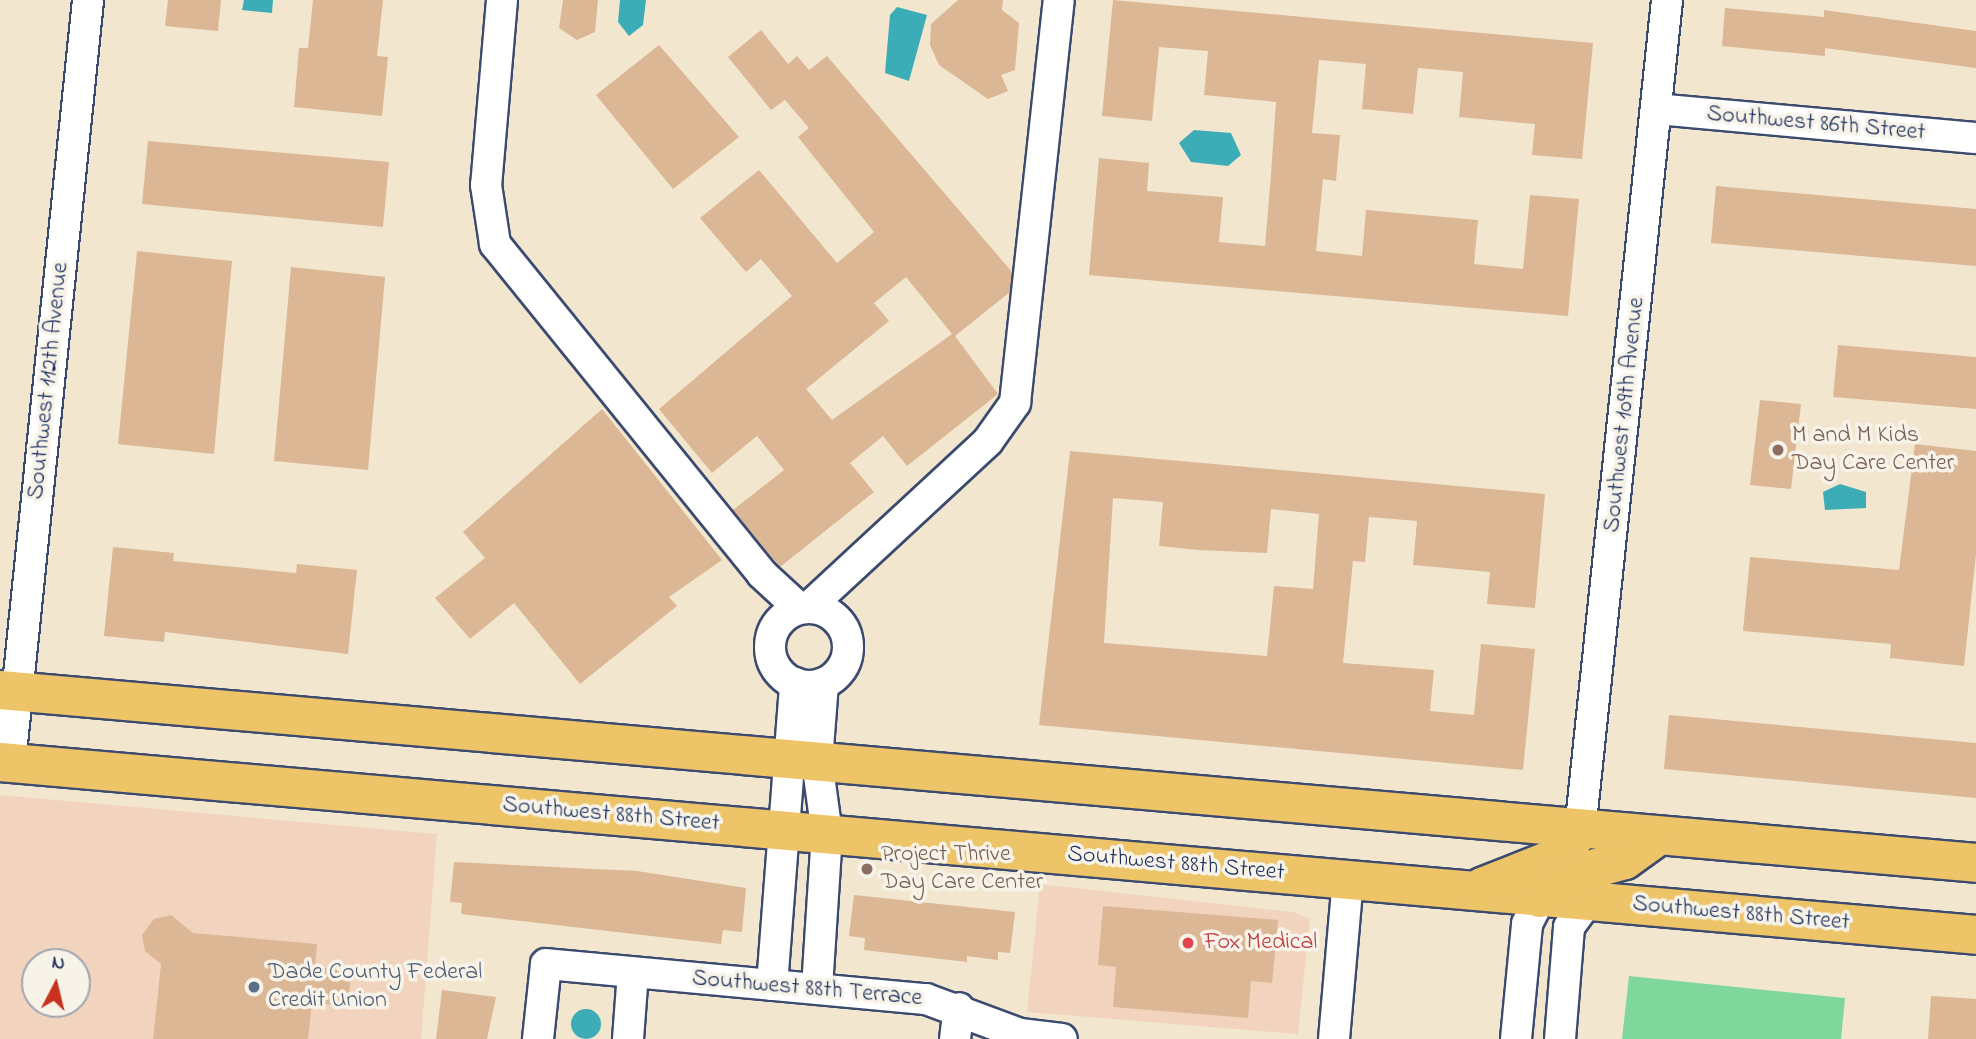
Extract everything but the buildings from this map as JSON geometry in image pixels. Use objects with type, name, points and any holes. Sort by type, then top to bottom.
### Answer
[{"type":"main road","points":[[9,691],[1580,831],[1976,863]]},
{"type":"main road","name":"Southwest 88th Street","points":[[5,762],[1976,935]]},
{"type":"main road","points":[[1470,891],[1555,858],[1580,831]]},
{"type":"main road","points":[[1540,898],[1585,871],[1625,860],[1657,837]]},
{"type":"street","name":"Southwest 112th Avenue","points":[[5,762],[9,691],[88,0]]},
{"type":"street","points":[[502,0],[486,185],[495,244],[762,574],[804,608],[832,614],[849,646],[842,669],[809,683],[776,668],[769,644],[779,621],[804,608],[988,441],[1015,403],[1059,0]]},
{"type":"street","name":"Southwest 109th Avenue","points":[[1580,831],[1667,0]]},
{"type":"street","name":"Southwest 86th Street","points":[[1656,109],[1976,138]]},
{"type":"street","points":[[772,985],[784,830],[803,760],[809,683]]},
{"type":"street","points":[[803,760],[827,834],[817,989]]},
{"type":"street","points":[[1334,1039],[1348,879]]},
{"type":"street","points":[[1540,898],[1527,924],[1517,1029],[1560,1032],[1569,927],[1588,901]]},
{"type":"street","points":[[777,922],[792,938],[804,939],[821,929]]},
{"type":"street","name":"Southwest 88th Terrace","points":[[538,1039],[546,964],[926,999],[959,1009],[1020,1034],[1062,1039]]},
{"type":"street","points":[[628,1039],[634,973]]},
{"type":"street","points":[[955,1039],[959,1009]]},
{"type":"shaded area","points":[[0,795],[437,834],[421,1039],[0,1039]]},
{"type":"shaded area","points":[[1040,884],[1293,912],[1310,919],[1298,1034],[1027,1012]]},
{"type":"green space","points":[[1629,976],[1845,998],[1841,1039],[1622,1039]]},
{"type":"water","points":[[244,0],[273,0],[272,13],[242,10]]},
{"type":"water","points":[[620,0],[646,0],[643,25],[629,36],[618,22]]},
{"type":"water","points":[[897,7],[927,15],[909,81],[885,73],[890,15]]},
{"type":"water","points":[[1194,130],[1231,133],[1241,155],[1228,166],[1191,162],[1179,143]]},
{"type":"water","points":[[1840,484],[1866,492],[1866,508],[1825,510],[1823,492]]},
{"type":"water","points":[[586,1009],[597,1013],[601,1024],[597,1035],[586,1039],[575,1035],[571,1024],[575,1013]]},
{"type":"place","name":"M and M Kids Day Care Center","points":[[1778,450]]},
{"type":"place","name":"Project Thrive Day Care Center","points":[[867,869]]},
{"type":"place","name":"Fox Medical","points":[[1188,943]]},
{"type":"place","name":"Dade County Federal Credit Union","points":[[254,987]]}]
